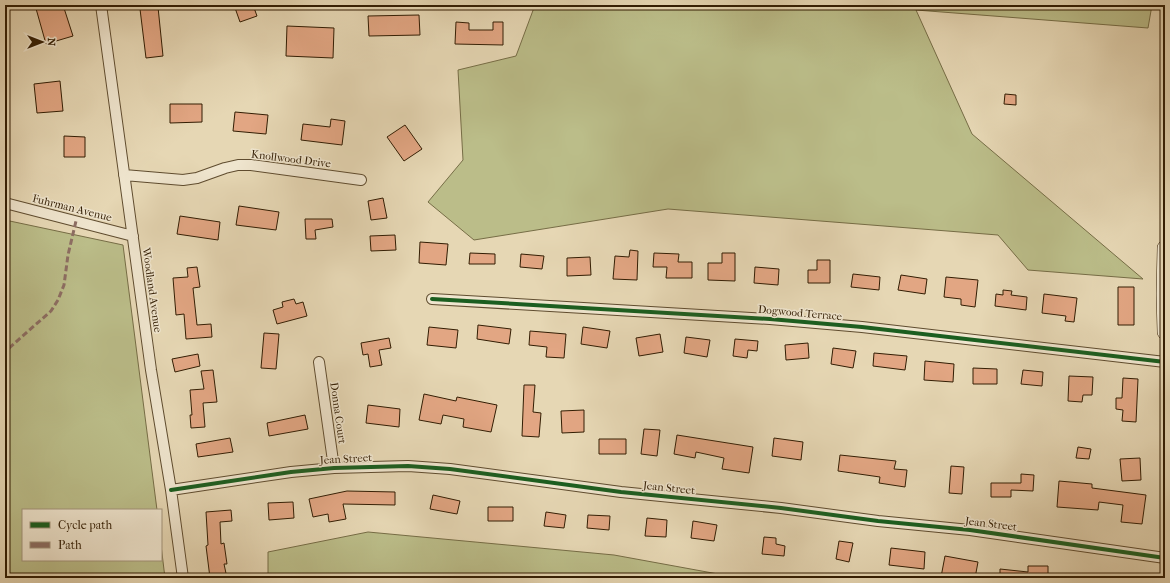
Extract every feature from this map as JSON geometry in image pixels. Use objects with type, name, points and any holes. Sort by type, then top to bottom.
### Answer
[{"type":"main road","points":[[1165,248],[1165,332]]},
{"type":"street","name":"Woodland Avenue","points":[[101,5],[151,370],[171,490],[183,578]]},
{"type":"street","name":"Knollwood Drive","points":[[124,175],[183,180],[197,178],[225,168],[251,164],[361,180]]},
{"type":"street","name":"Fuhrman Avenue","points":[[5,203],[133,236]]},
{"type":"street","name":"Dogwood Terrace","points":[[432,299],[770,319],[862,327],[1165,362]]},
{"type":"street","name":"Donna Court","points":[[319,362],[334,468]]},
{"type":"street","name":"Jean Street","points":[[171,490],[292,472],[334,468],[408,466],[450,469],[621,492],[781,508],[878,521],[970,530],[1165,558]]},
{"type":"green space","points":[[535,5],[1152,5],[1148,28],[916,10],[972,134],[1143,279],[1028,270],[998,235],[668,209],[474,240],[428,202],[463,160],[458,70],[516,56]]},
{"type":"green space","points":[[5,220],[123,245],[157,509],[22,509],[22,561],[162,561],[162,553],[165,578],[5,578]]},
{"type":"green space","points":[[368,532],[614,555],[740,578],[268,578],[268,552]]},
{"type":"building","points":[[35,5],[63,5],[73,36],[46,44]]},
{"type":"building","points":[[234,5],[253,5],[257,16],[240,22]]},
{"type":"building","points":[[158,7],[163,56],[146,58],[140,9]]},
{"type":"building","points":[[419,15],[420,35],[369,36],[368,16]]},
{"type":"building","points":[[456,22],[469,23],[469,30],[493,30],[493,22],[503,22],[503,45],[455,44]]},
{"type":"building","points":[[287,26],[334,28],[333,58],[286,56]]},
{"type":"building","points":[[60,81],[63,111],[37,113],[34,84]]},
{"type":"building","points":[[1005,94],[1016,95],[1016,105],[1004,104]]},
{"type":"building","points":[[170,104],[202,104],[202,122],[170,123]]},
{"type":"building","points":[[235,112],[268,115],[266,134],[233,131]]},
{"type":"building","points":[[331,119],[345,121],[342,145],[301,140],[303,124],[330,127]]},
{"type":"building","points":[[405,125],[422,149],[404,161],[387,137]]},
{"type":"building","points":[[64,136],[85,137],[85,157],[64,157]]},
{"type":"building","points":[[383,198],[387,218],[371,220],[368,201]]},
{"type":"building","points":[[239,206],[279,212],[276,230],[236,225]]},
{"type":"building","points":[[180,216],[220,222],[218,240],[177,234]]},
{"type":"building","points":[[305,219],[332,219],[333,227],[315,230],[316,239],[306,239]]},
{"type":"building","points":[[395,235],[396,250],[371,251],[370,236]]},
{"type":"building","points":[[420,242],[448,244],[446,265],[419,263]]},
{"type":"building","points":[[630,250],[638,251],[637,280],[613,279],[615,256],[629,257]]},
{"type":"building","points":[[470,253],[495,254],[495,264],[469,264]]},
{"type":"building","points":[[654,253],[679,254],[678,262],[692,262],[692,278],[666,278],[667,267],[653,267]]},
{"type":"building","points":[[722,253],[735,253],[735,281],[708,280],[708,263],[722,263]]},
{"type":"building","points":[[521,254],[544,256],[542,269],[520,267]]},
{"type":"building","points":[[590,257],[591,275],[567,276],[567,258]]},
{"type":"building","points":[[817,260],[830,260],[830,283],[808,283],[808,270],[817,270]]},
{"type":"building","points":[[197,267],[200,287],[193,288],[197,325],[211,324],[212,337],[186,339],[184,314],[176,315],[173,278],[188,277],[187,268]]},
{"type":"building","points":[[755,267],[779,269],[778,285],[754,283]]},
{"type":"building","points":[[853,274],[880,277],[879,290],[851,287]]},
{"type":"building","points":[[901,275],[927,279],[925,294],[898,290]]},
{"type":"building","points":[[946,277],[978,280],[975,307],[961,305],[961,299],[944,297]]},
{"type":"building","points":[[1118,287],[1134,287],[1134,325],[1118,325]]},
{"type":"building","points":[[1003,290],[1012,291],[1011,295],[1027,297],[1026,310],[995,306],[996,294],[1003,295]]},
{"type":"building","points":[[1044,294],[1077,298],[1074,322],[1065,321],[1066,316],[1042,313]]},
{"type":"building","points":[[294,299],[296,304],[303,302],[307,316],[277,324],[273,310],[283,307],[282,302]]},
{"type":"building","points":[[478,325],[511,329],[509,344],[477,339]]},
{"type":"building","points":[[429,327],[458,330],[456,348],[427,345]]},
{"type":"building","points":[[583,327],[610,331],[607,348],[581,344]]},
{"type":"building","points":[[530,331],[566,334],[564,358],[546,357],[547,347],[529,345]]},
{"type":"building","points":[[264,333],[279,334],[276,369],[261,368]]},
{"type":"building","points":[[660,334],[663,352],[639,356],[636,338]]},
{"type":"building","points":[[686,337],[710,340],[707,357],[684,353]]},
{"type":"building","points":[[389,338],[391,348],[379,350],[382,365],[370,367],[368,354],[363,355],[361,343]]},
{"type":"building","points":[[735,339],[758,341],[757,351],[748,350],[747,358],[733,356]]},
{"type":"building","points":[[808,343],[809,358],[786,360],[785,345]]},
{"type":"building","points":[[833,348],[856,351],[853,368],[831,364]]},
{"type":"building","points":[[874,353],[907,356],[905,370],[873,366]]},
{"type":"building","points":[[198,354],[200,366],[175,372],[172,359]]},
{"type":"building","points":[[925,361],[954,364],[953,382],[924,380]]},
{"type":"building","points":[[973,368],[997,369],[997,384],[973,384]]},
{"type":"building","points":[[213,370],[217,402],[203,403],[205,427],[191,428],[190,415],[192,415],[190,390],[204,389],[201,371]]},
{"type":"building","points":[[1023,370],[1043,372],[1042,386],[1021,384]]},
{"type":"building","points":[[1069,376],[1093,377],[1092,395],[1083,395],[1082,402],[1068,401]]},
{"type":"building","points":[[1123,378],[1138,379],[1136,422],[1122,421],[1123,410],[1116,409],[1116,398],[1122,398]]},
{"type":"building","points":[[524,385],[535,385],[533,412],[541,413],[539,437],[522,436]]},
{"type":"building","points":[[424,394],[456,401],[457,397],[497,405],[491,432],[463,427],[464,419],[443,415],[441,424],[419,420]]},
{"type":"building","points":[[368,405],[400,409],[399,427],[366,423]]},
{"type":"building","points":[[584,410],[584,432],[562,433],[561,411]]},
{"type":"building","points":[[305,415],[308,429],[269,436],[267,423]]},
{"type":"building","points":[[644,429],[660,430],[657,456],[641,454]]},
{"type":"building","points":[[677,435],[753,447],[749,473],[722,469],[724,458],[696,452],[695,458],[674,454]]},
{"type":"building","points":[[230,438],[233,452],[198,457],[196,444]]},
{"type":"building","points":[[774,438],[803,442],[801,460],[772,456]]},
{"type":"building","points":[[599,439],[626,439],[626,454],[599,454]]},
{"type":"building","points":[[1078,447],[1091,449],[1089,459],[1076,458]]},
{"type":"building","points":[[840,455],[896,461],[894,469],[907,470],[905,487],[879,483],[880,477],[838,471]]},
{"type":"building","points":[[1140,458],[1141,480],[1122,481],[1120,459]]},
{"type":"building","points":[[951,466],[964,467],[962,494],[949,493]]},
{"type":"building","points":[[1021,474],[1034,475],[1033,491],[1011,490],[1011,497],[991,497],[991,483],[1021,483]]},
{"type":"building","points":[[1059,481],[1092,484],[1092,488],[1146,495],[1142,524],[1121,522],[1123,505],[1099,502],[1098,510],[1057,507]]},
{"type":"building","points":[[347,491],[395,492],[395,505],[343,504],[346,519],[329,522],[328,514],[313,517],[309,499]]},
{"type":"building","points":[[433,495],[460,501],[457,514],[430,509]]},
{"type":"building","points":[[293,502],[294,518],[269,520],[268,503]]},
{"type":"building","points":[[488,507],[513,507],[513,521],[488,521]]},
{"type":"building","points":[[231,510],[232,521],[220,522],[221,544],[224,543],[227,564],[224,564],[227,578],[210,578],[206,546],[208,545],[206,512]]},
{"type":"building","points":[[546,512],[566,515],[564,528],[544,526]]},
{"type":"building","points":[[588,515],[610,516],[609,530],[587,528]]},
{"type":"building","points":[[647,518],[667,520],[666,537],[645,536]]},
{"type":"building","points":[[693,521],[717,525],[714,541],[691,538]]},
{"type":"building","points":[[764,537],[776,538],[776,544],[785,546],[784,556],[762,554]]},
{"type":"building","points":[[839,541],[853,543],[849,562],[836,559]]},
{"type":"building","points":[[891,548],[925,552],[924,569],[889,565]]},
{"type":"building","points":[[945,556],[978,562],[975,578],[941,577]]},
{"type":"building","points":[[1028,566],[1048,566],[1048,578],[1000,578],[1000,569],[1028,572]]},
{"type":"marked path","points":[[5,356],[8,349],[51,311],[58,300],[64,285],[68,255],[76,221]]},
{"type":"cycle path","points":[[432,299],[770,319],[862,327],[1165,362]]},
{"type":"cycle path","points":[[171,490],[291,472],[334,468],[408,466],[450,469],[621,492],[781,508],[878,521],[970,530],[1165,558]]}]
